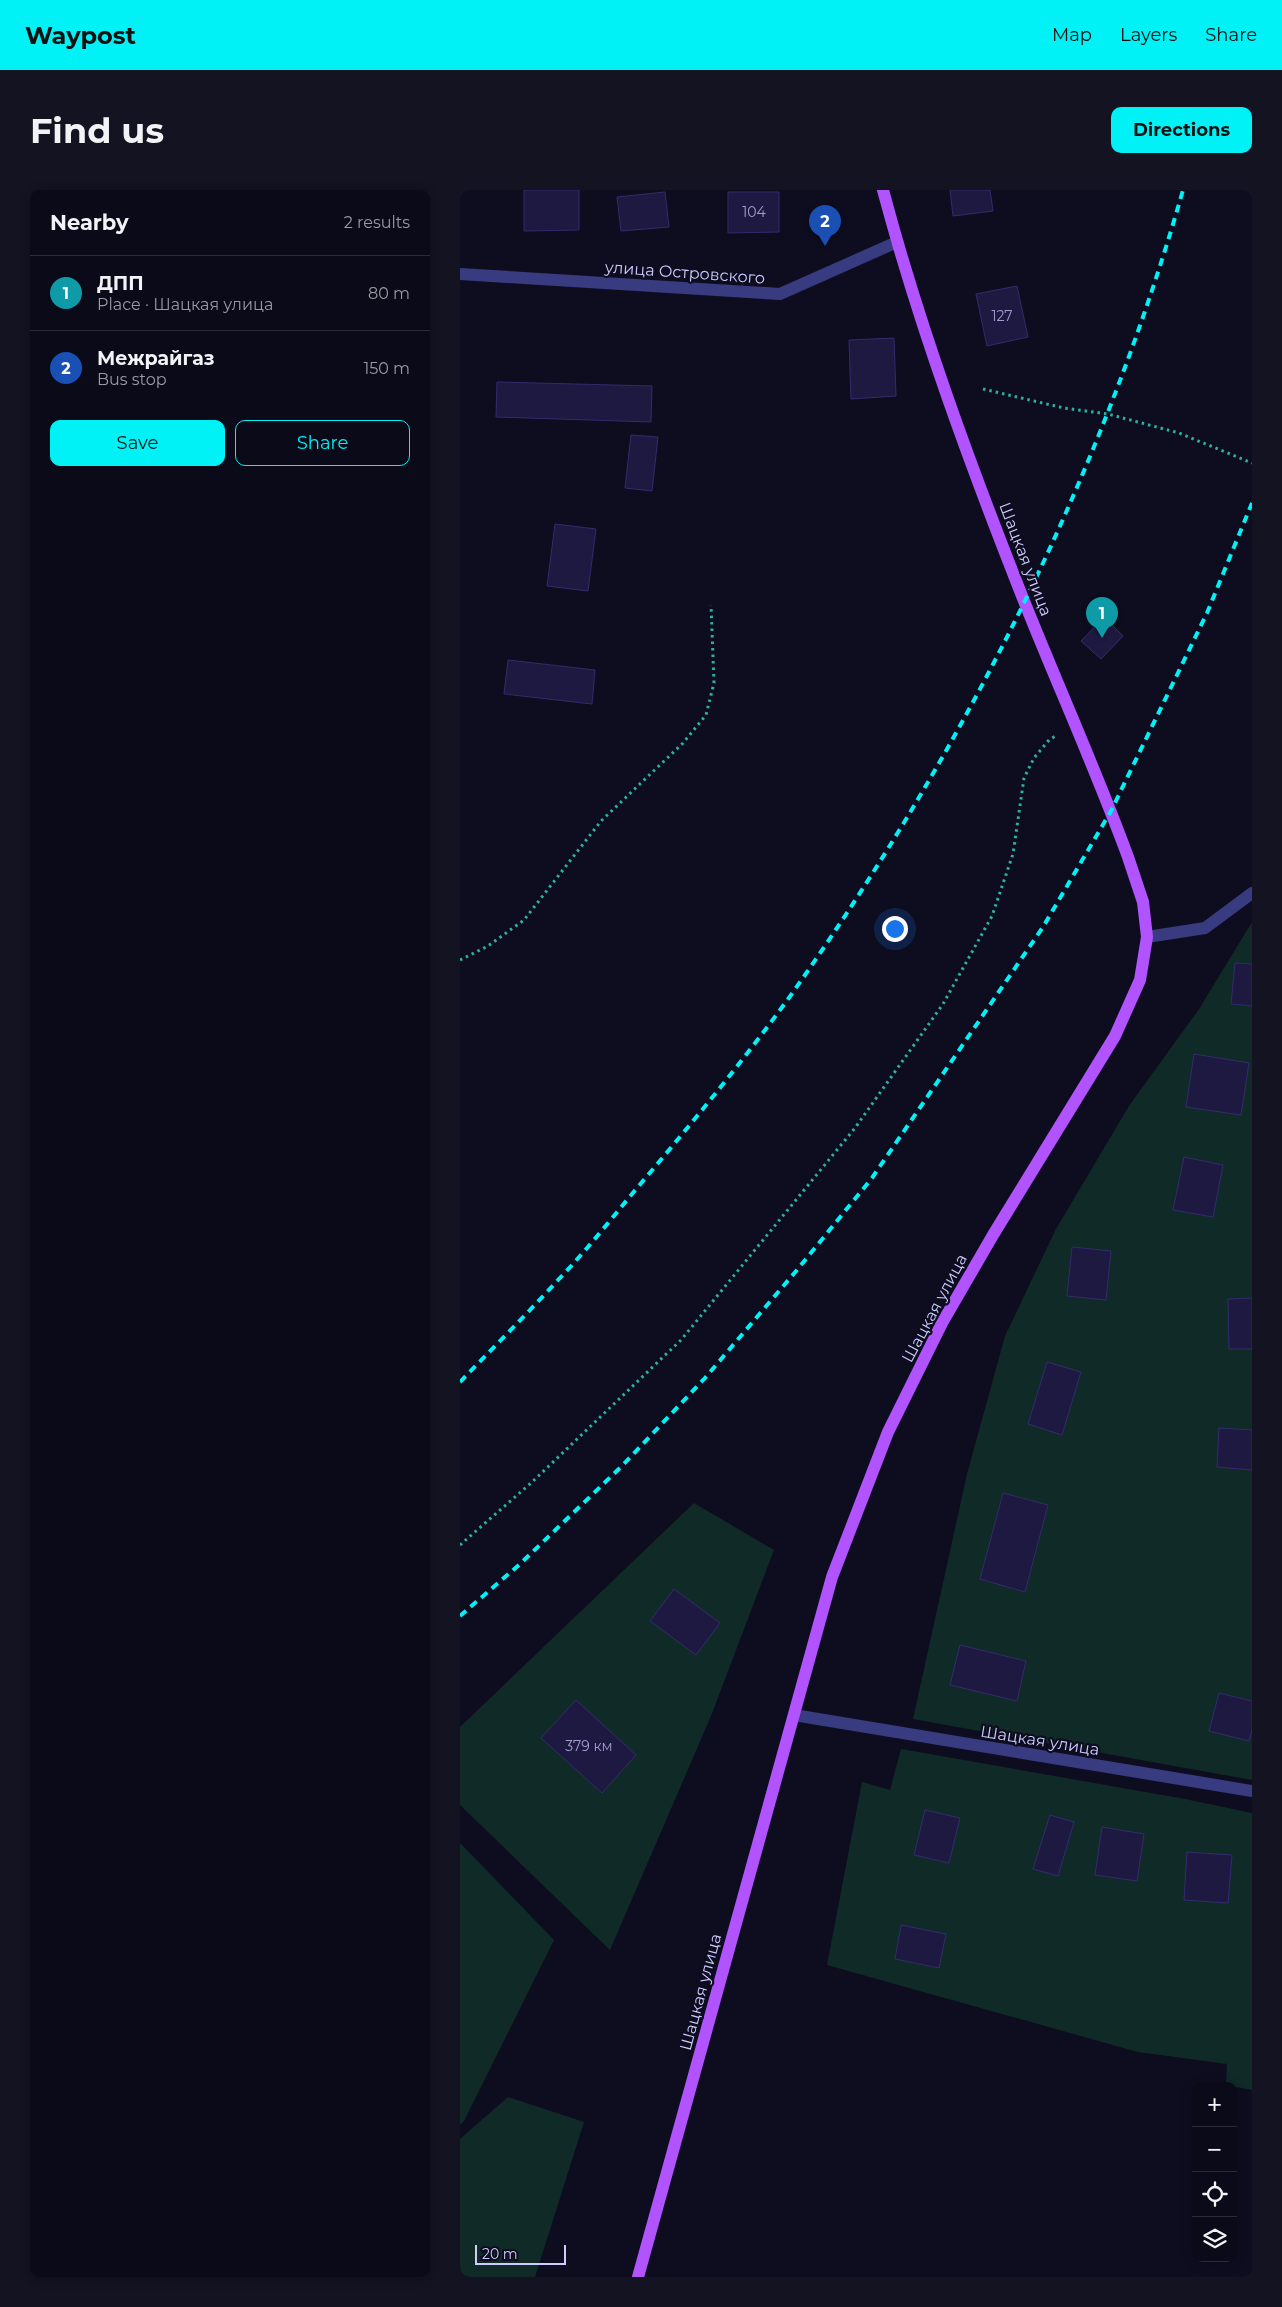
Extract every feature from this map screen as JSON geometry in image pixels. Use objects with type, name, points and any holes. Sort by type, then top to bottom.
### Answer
[{"type":"main road","name":"Шацкая улица","points":[[638,2277],[832,1577],[888,1432],[947,1315],[993,1235],[1115,1036],[1140,980],[1146,937],[1144,902],[1111,811],[1009,563],[961,433],[897,242],[883,190]]},
{"type":"street","name":"улица Островского","points":[[460,274],[780,294],[897,242]]},
{"type":"street","points":[[1146,937],[1205,928],[1252,893]]},
{"type":"street","name":"Шацкая улица","points":[[794,1715],[1252,1792]]},
{"type":"path","points":[[983,389],[1064,408],[1108,414],[1179,433],[1252,463]]},
{"type":"path","points":[[460,960],[488,946],[524,920],[602,821],[683,743],[706,715],[714,683],[711,605]]},
{"type":"path","points":[[460,1546],[531,1483],[681,1340],[855,1128],[943,1004],[992,916],[1013,854],[1024,778],[1034,758],[1049,740],[1074,723]]},
{"type":"green space","points":[[1252,922],[1252,1780],[913,1719],[967,1474],[1005,1336],[1056,1229],[1129,1106],[1199,1009]]},
{"type":"green space","points":[[694,1503],[774,1550],[711,1716],[610,1950],[460,1805],[460,1727]]},
{"type":"green space","points":[[901,1749],[1185,1799],[1252,1813],[1252,2090],[1237,2087],[1237,2082],[1226,2082],[1227,2064],[1138,2052],[827,1965],[862,1782],[890,1790]]},
{"type":"green space","points":[[460,1843],[554,1940],[464,2121],[460,2125]]},
{"type":"green space","points":[[508,2097],[584,2122],[535,2277],[460,2277],[460,2139]]},
{"type":"building","points":[[524,190],[579,190],[579,230],[524,231]]},
{"type":"building","points":[[950,190],[990,190],[993,211],[953,216]]},
{"type":"building","points":[[665,192],[669,227],[621,231],[617,197]]},
{"type":"building","points":[[728,192],[779,192],[779,232],[728,233]]},
{"type":"building","points":[[1017,286],[1028,337],[987,346],[976,294]]},
{"type":"building","points":[[894,338],[896,396],[851,399],[849,340]]},
{"type":"building","points":[[497,382],[652,386],[651,422],[496,417]]},
{"type":"building","points":[[631,435],[658,437],[652,491],[625,488]]},
{"type":"building","points":[[555,524],[596,529],[588,591],[547,586]]},
{"type":"building","points":[[1104,617],[1123,636],[1101,659],[1081,641]]},
{"type":"building","points":[[508,660],[595,670],[592,704],[504,694]]},
{"type":"building","points":[[1235,963],[1252,964],[1252,1006],[1231,1004]]},
{"type":"building","points":[[1194,1054],[1249,1063],[1241,1115],[1186,1107]]},
{"type":"building","points":[[1184,1157],[1223,1165],[1213,1217],[1173,1210]]},
{"type":"building","points":[[1072,1247],[1111,1251],[1106,1300],[1067,1296]]},
{"type":"building","points":[[1252,1298],[1252,1349],[1229,1349],[1228,1299]]},
{"type":"building","points":[[1047,1362],[1081,1372],[1062,1435],[1028,1424]]},
{"type":"building","points":[[1219,1428],[1252,1430],[1252,1470],[1217,1467]]},
{"type":"building","points":[[1003,1493],[1048,1505],[1025,1592],[980,1579]]},
{"type":"building","points":[[674,1589],[720,1623],[696,1655],[650,1621]]},
{"type":"building","points":[[960,1645],[1026,1661],[1017,1701],[950,1685]]},
{"type":"building","points":[[1219,1693],[1252,1701],[1252,1730],[1249,1741],[1209,1731]]},
{"type":"building","points":[[576,1700],[636,1755],[602,1793],[541,1738]]},
{"type":"building","points":[[925,1810],[960,1818],[949,1863],[914,1855]]},
{"type":"building","points":[[1050,1815],[1074,1822],[1058,1876],[1033,1869]]},
{"type":"building","points":[[1102,1827],[1144,1834],[1137,1881],[1095,1875]]},
{"type":"building","points":[[1187,1852],[1232,1855],[1228,1903],[1184,1900]]},
{"type":"building","points":[[901,1925],[946,1934],[939,1968],[895,1959]]},
{"type":"railway","points":[[460,1382],[534,1306],[596,1238],[733,1071],[791,995],[854,902],[914,806],[969,709],[1021,609],[1069,507],[1111,403],[1150,297],[1183,190]]},
{"type":"railway","points":[[460,1616],[520,1564],[622,1466],[705,1378],[872,1178],[1043,927],[1111,811],[1207,613],[1252,503]]},
{"type":"place","name":"Межрайгаз","points":[[825,246]]},
{"type":"place","name":"ДПП","points":[[1102,638]]}]
